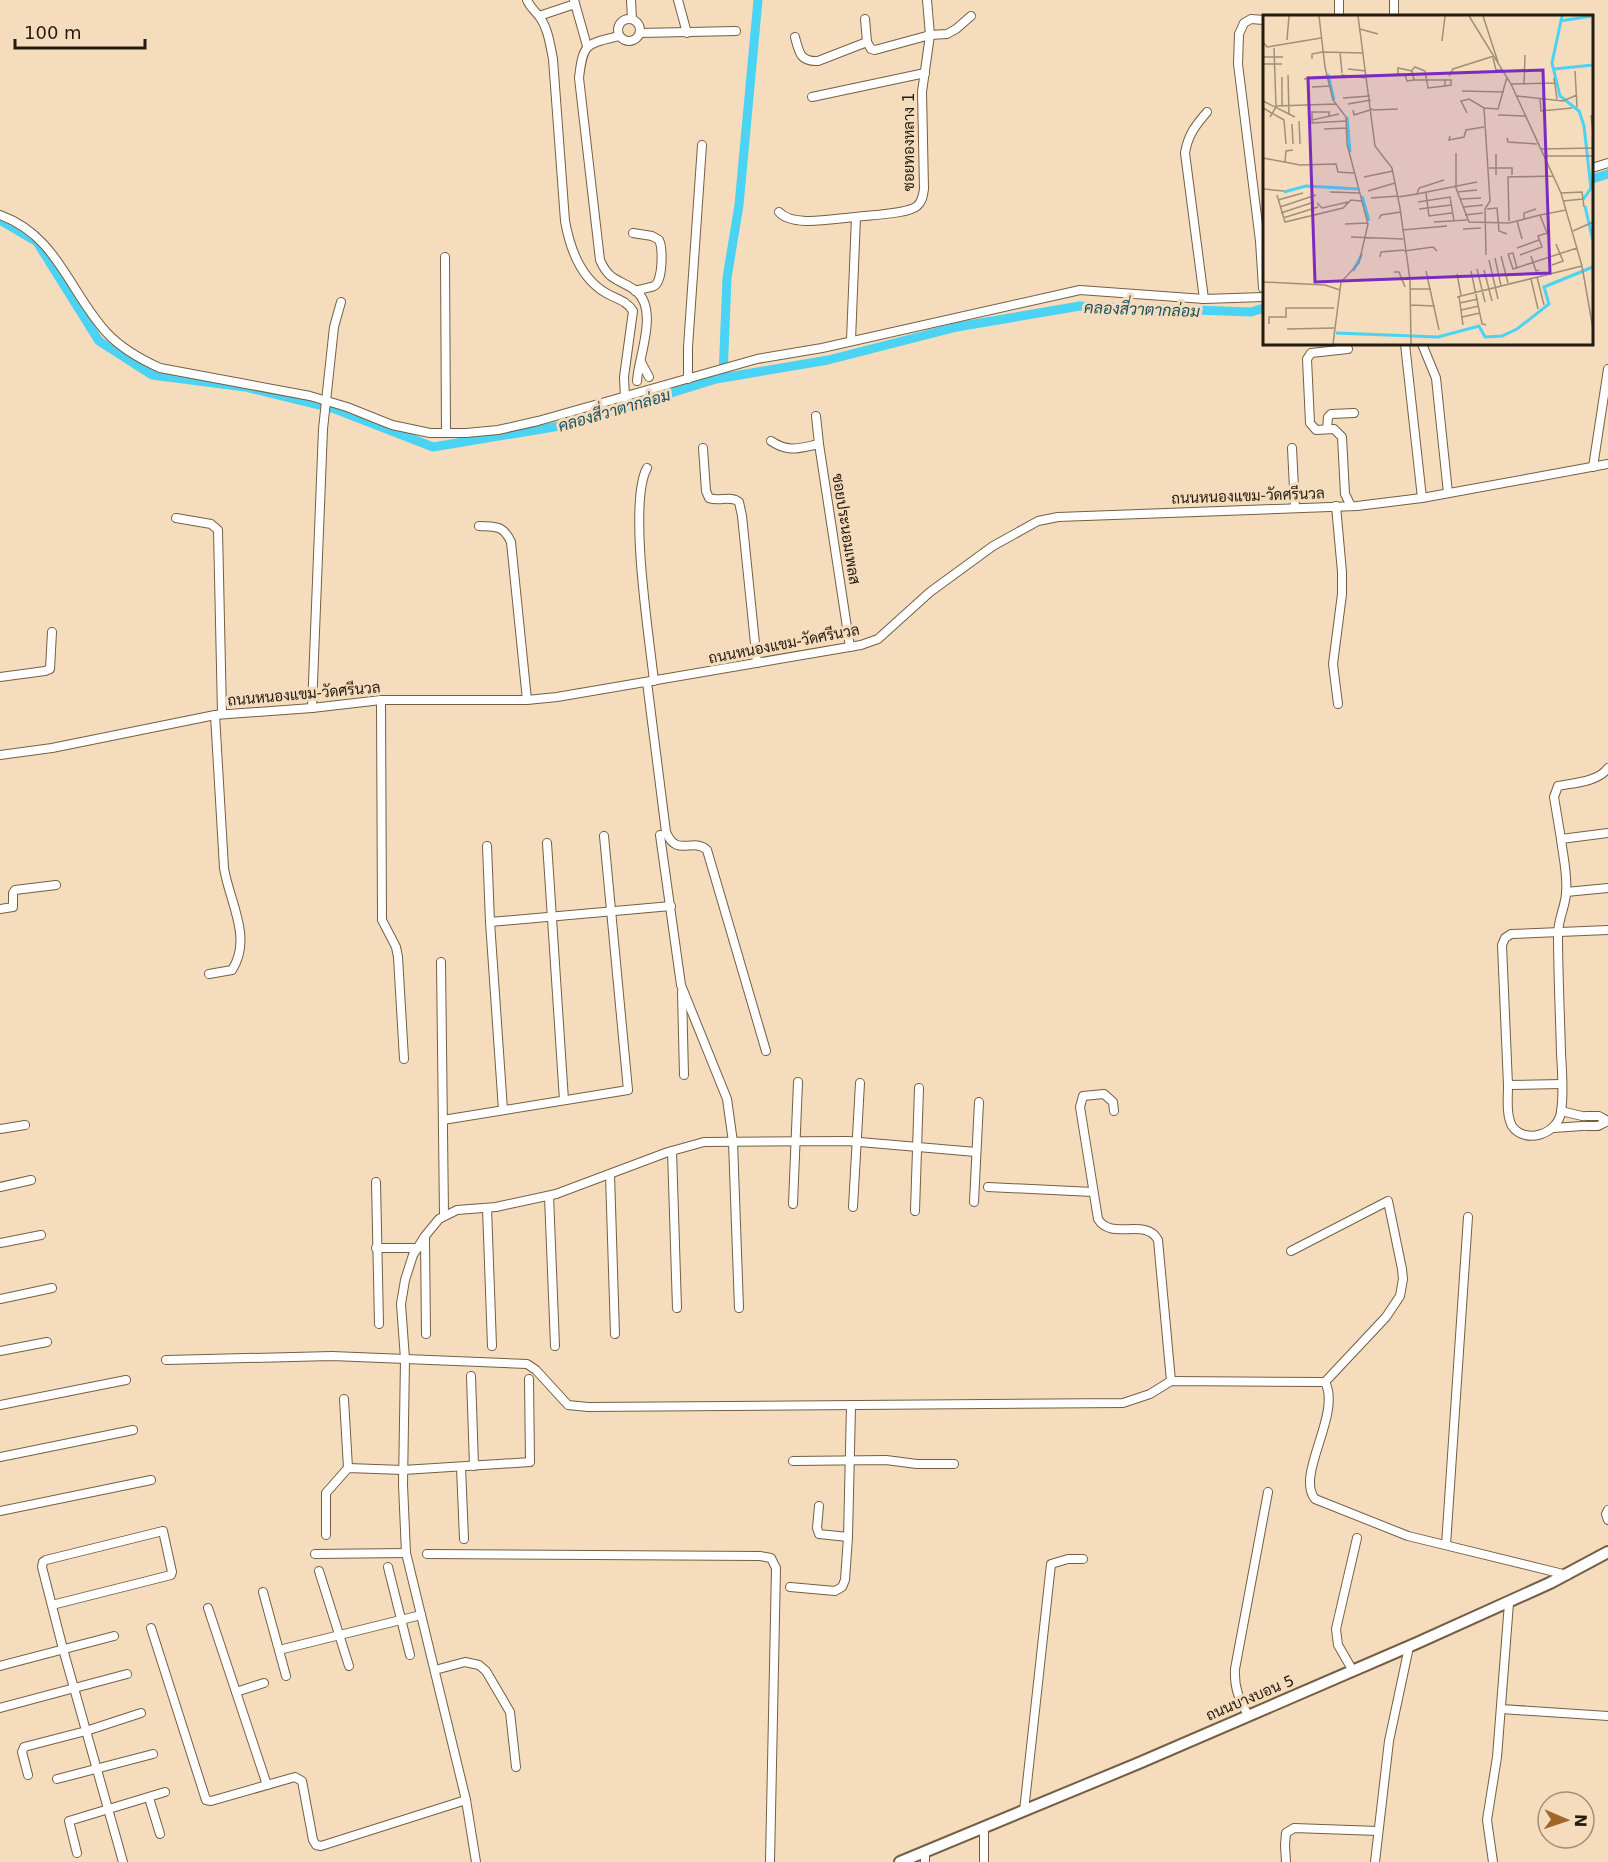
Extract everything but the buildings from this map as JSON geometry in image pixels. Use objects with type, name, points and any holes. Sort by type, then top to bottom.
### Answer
[{"type":"main road","name":"ถนนบางบอน 5","points":[[900,1862],[925,1857],[984,1827],[1509,1603],[1568,1575],[1608,1552]]},
{"type":"street","points":[[527,0],[539,16],[549,37],[553,58],[565,221],[571,246],[582,271],[594,286],[624,301],[633,311],[624,377],[625,398]]},
{"type":"street","points":[[631,0],[632,19]]},
{"type":"street","points":[[678,0],[687,33]]},
{"type":"street","name":"ซอยทองหลาง 1","points":[[779,212],[797,221],[856,217],[916,208],[922,199],[924,189],[922,92],[930,35],[927,0]]},
{"type":"street","points":[[539,16],[575,2],[587,46]]},
{"type":"street","points":[[865,19],[867,42],[871,49],[882,49],[930,35],[947,34],[971,16]]},
{"type":"street","points":[[618,36],[618,27],[623,20],[632,19],[639,24],[640,33],[634,40],[626,41],[618,36],[592,42],[587,46],[581,62],[579,78],[600,260],[611,277],[641,297],[645,308],[646,326],[641,362],[637,370],[638,386]]},
{"type":"street","points":[[1263,20],[1251,19],[1244,22],[1239,34],[1238,47],[1238,63],[1262,241],[1263,267]]},
{"type":"street","points":[[640,33],[736,31]]},
{"type":"street","points":[[795,38],[800,56],[810,62],[867,42]]},
{"type":"street","points":[[812,97],[925,73]]},
{"type":"street","points":[[1204,299],[1185,153],[1191,130],[1207,112]]},
{"type":"street","points":[[688,379],[688,347],[702,145]]},
{"type":"street","points":[[1593,168],[1608,163]]},
{"type":"street","points":[[0,215],[26,228],[43,242],[57,259],[97,321],[108,334],[136,357],[160,368],[325,399],[392,425],[430,433],[498,430],[625,398],[638,386],[650,383],[688,379],[757,359],[811,351],[851,340],[1080,290],[1204,299],[1263,293]]},
{"type":"street","points":[[851,340],[856,217]]},
{"type":"street","points":[[633,233],[652,236],[659,240],[662,250],[659,281],[655,286],[635,291]]},
{"type":"street","points":[[445,257],[446,433]]},
{"type":"street","points":[[312,708],[324,410],[336,318],[342,302]]},
{"type":"street","points":[[1405,345],[1422,498]]},
{"type":"street","points":[[1422,345],[1436,378],[1448,493]]},
{"type":"street","points":[[1348,349],[1317,351],[1311,353],[1307,359],[1310,423],[1316,430],[1334,429],[1342,437],[1345,494],[1351,506]]},
{"type":"street","points":[[641,362],[650,383]]},
{"type":"street","points":[[1593,467],[1608,369]]},
{"type":"street","points":[[1327,429],[1328,417],[1331,414],[1354,413]]},
{"type":"street","name":"ซอยประนอมเพลส","points":[[816,416],[850,647]]},
{"type":"street","points":[[771,441],[783,448],[791,449],[819,444]]},
{"type":"street","points":[[703,448],[706,491],[709,498],[714,500],[731,498],[739,502],[757,663]]},
{"type":"street","points":[[1292,448],[1295,508]]},
{"type":"street","name":"ถนนหนองแขม-วัดศรีนวล","points":[[0,755],[52,748],[219,714],[312,708],[381,700],[527,700],[651,682],[850,647],[878,639],[959,569],[1017,531],[1038,521],[1058,517],[1351,506],[1422,498],[1608,464]]},
{"type":"street","points":[[647,468],[641,480],[639,514],[651,682],[666,832],[670,841],[676,846],[703,847],[707,850],[766,1051]]},
{"type":"street","points":[[1336,506],[1342,572],[1342,594],[1333,664],[1338,704]]},
{"type":"street","points":[[176,518],[211,524],[218,530],[219,714],[224,868],[240,924],[240,941],[236,962],[232,969],[209,974]]},
{"type":"street","points":[[479,526],[500,527],[506,532],[511,542],[527,700]]},
{"type":"street","points":[[0,677],[50,669],[52,632]]},
{"type":"street","points":[[381,700],[382,920],[396,947],[398,957],[404,1059]]},
{"type":"street","points":[[1608,768],[1605,773],[1558,786],[1555,790],[1566,892],[1558,930],[1562,1111],[1554,1128],[1545,1134],[1522,1133],[1514,1128],[1509,1119],[1502,945],[1504,938],[1511,934],[1558,930],[1608,930]]},
{"type":"street","points":[[1561,839],[1608,833]]},
{"type":"street","points":[[660,835],[681,985],[684,1075]]},
{"type":"street","points":[[443,1120],[628,1090],[604,836]]},
{"type":"street","points":[[547,843],[564,1100]]},
{"type":"street","points":[[487,846],[503,1110]]},
{"type":"street","points":[[0,909],[13,907],[15,890],[56,885]]},
{"type":"street","points":[[1566,892],[1608,888]]},
{"type":"street","points":[[490,922],[671,906]]},
{"type":"street","points":[[441,962],[444,1216]]},
{"type":"street","points":[[681,985],[727,1099],[733,1142],[739,1308]]},
{"type":"street","points":[[793,1204],[798,1082]]},
{"type":"street","points":[[853,1207],[860,1083]]},
{"type":"street","points":[[1508,1085],[1562,1084]]},
{"type":"street","points":[[915,1211],[919,1088]]},
{"type":"street","points":[[1114,1111],[1113,1101],[1104,1094],[1083,1096],[1080,1100],[1098,1220],[1101,1225],[1108,1228],[1148,1230],[1154,1233],[1158,1240],[1175,1381]]},
{"type":"street","points":[[974,1202],[979,1102]]},
{"type":"street","points":[[1562,1111],[1584,1116],[1599,1116],[1608,1121]]},
{"type":"street","points":[[1554,1128],[1598,1126],[1608,1121]]},
{"type":"street","points":[[0,1129],[25,1125]]},
{"type":"street","points":[[476,1862],[466,1800],[406,1553],[403,1470],[405,1359],[401,1304],[405,1280],[425,1236],[439,1219],[457,1210],[487,1208],[549,1196],[672,1151],[704,1142],[857,1141],[976,1152]]},
{"type":"street","points":[[672,1151],[677,1308]]},
{"type":"street","points":[[610,1174],[615,1334]]},
{"type":"street","points":[[0,1186],[31,1180]]},
{"type":"street","points":[[376,1182],[379,1324]]},
{"type":"street","points":[[988,1187],[1093,1192]]},
{"type":"street","points":[[549,1196],[555,1346]]},
{"type":"street","points":[[166,1360],[332,1356],[526,1364],[536,1370],[568,1405],[578,1407],[1123,1403],[1150,1394],[1175,1381],[1325,1382],[1386,1317],[1400,1296],[1402,1269],[1388,1201],[1291,1251]]},
{"type":"street","points":[[487,1208],[492,1346]]},
{"type":"street","points":[[1446,1545],[1468,1217]]},
{"type":"street","points":[[0,1243],[41,1234]]},
{"type":"street","points":[[425,1236],[426,1334]]},
{"type":"street","points":[[376,1248],[418,1248]]},
{"type":"street","points":[[0,1299],[52,1288]]},
{"type":"street","points":[[0,1351],[47,1342]]},
{"type":"street","points":[[471,1376],[474,1466]]},
{"type":"street","points":[[348,1467],[403,1470],[530,1462],[529,1379]]},
{"type":"street","points":[[0,1405],[126,1380]]},
{"type":"street","points":[[1325,1382],[1329,1396],[1322,1436],[1310,1478],[1311,1494],[1315,1499],[1385,1528],[1568,1575]]},
{"type":"street","points":[[326,1535],[326,1493],[348,1467],[344,1399]]},
{"type":"street","points":[[783,1587],[835,1591],[842,1587],[845,1580],[850,1406]]},
{"type":"street","points":[[0,1457],[133,1430]]},
{"type":"street","points":[[793,1461],[886,1460],[917,1464],[954,1464]]},
{"type":"street","points":[[460,1467],[464,1539]]},
{"type":"street","points":[[0,1511],[151,1480]]},
{"type":"street","points":[[1248,1715],[1237,1694],[1234,1682],[1235,1669],[1268,1492]]},
{"type":"street","points":[[819,1506],[817,1528],[819,1534],[848,1537]]},
{"type":"street","points":[[1608,1510],[1606,1514],[1608,1520]]},
{"type":"street","points":[[52,1605],[171,1575],[163,1531],[46,1560],[42,1567],[63,1649],[123,1862]]},
{"type":"street","points":[[1353,1671],[1338,1645],[1336,1629],[1357,1538]]},
{"type":"street","points":[[315,1554],[406,1553]]},
{"type":"street","points":[[427,1554],[759,1556],[771,1558],[783,1587],[770,1862]]},
{"type":"street","points":[[1024,1810],[1051,1563],[1068,1559],[1083,1559]]},
{"type":"street","points":[[388,1567],[410,1655]]},
{"type":"street","points":[[319,1571],[349,1666]]},
{"type":"street","points":[[263,1592],[286,1676]]},
{"type":"street","points":[[1493,1862],[1487,1821],[1494,1783],[1509,1603]]},
{"type":"street","points":[[208,1608],[267,1785]]},
{"type":"street","points":[[279,1650],[421,1615]]},
{"type":"street","points":[[151,1628],[206,1800],[211,1801],[295,1777],[302,1781],[313,1840],[316,1845],[321,1846],[466,1800]]},
{"type":"street","points":[[0,1666],[114,1636]]},
{"type":"street","points":[[1375,1862],[1389,1741],[1408,1647]]},
{"type":"street","points":[[435,1670],[465,1662],[479,1665],[486,1671],[510,1712],[516,1767]]},
{"type":"street","points":[[0,1708],[127,1674]]},
{"type":"street","points":[[236,1692],[264,1683]]},
{"type":"street","points":[[1501,1709],[1608,1716]]},
{"type":"street","points":[[28,1775],[22,1752],[24,1747],[86,1731],[141,1713]]},
{"type":"street","points":[[57,1779],[153,1754]]},
{"type":"street","points":[[77,1853],[69,1821],[165,1792]]},
{"type":"street","points":[[149,1798],[160,1834]]},
{"type":"street","points":[[984,1827],[984,1862]]},
{"type":"street","points":[[1286,1862],[1286,1833],[1294,1828],[1378,1831]]},
{"type":"waterway","points":[[723,376],[727,278],[739,205],[758,0]]},
{"type":"waterway","name":"คลองสี่วาตากล่อม","points":[[1593,179],[1608,174]]},
{"type":"waterway","name":"คลองสี่วาตากล่อม","points":[[0,220],[37,242],[99,341],[152,375],[245,387],[335,409],[433,447],[572,424],[716,379],[828,360],[957,327],[1080,306],[1251,312],[1263,308]]}]
